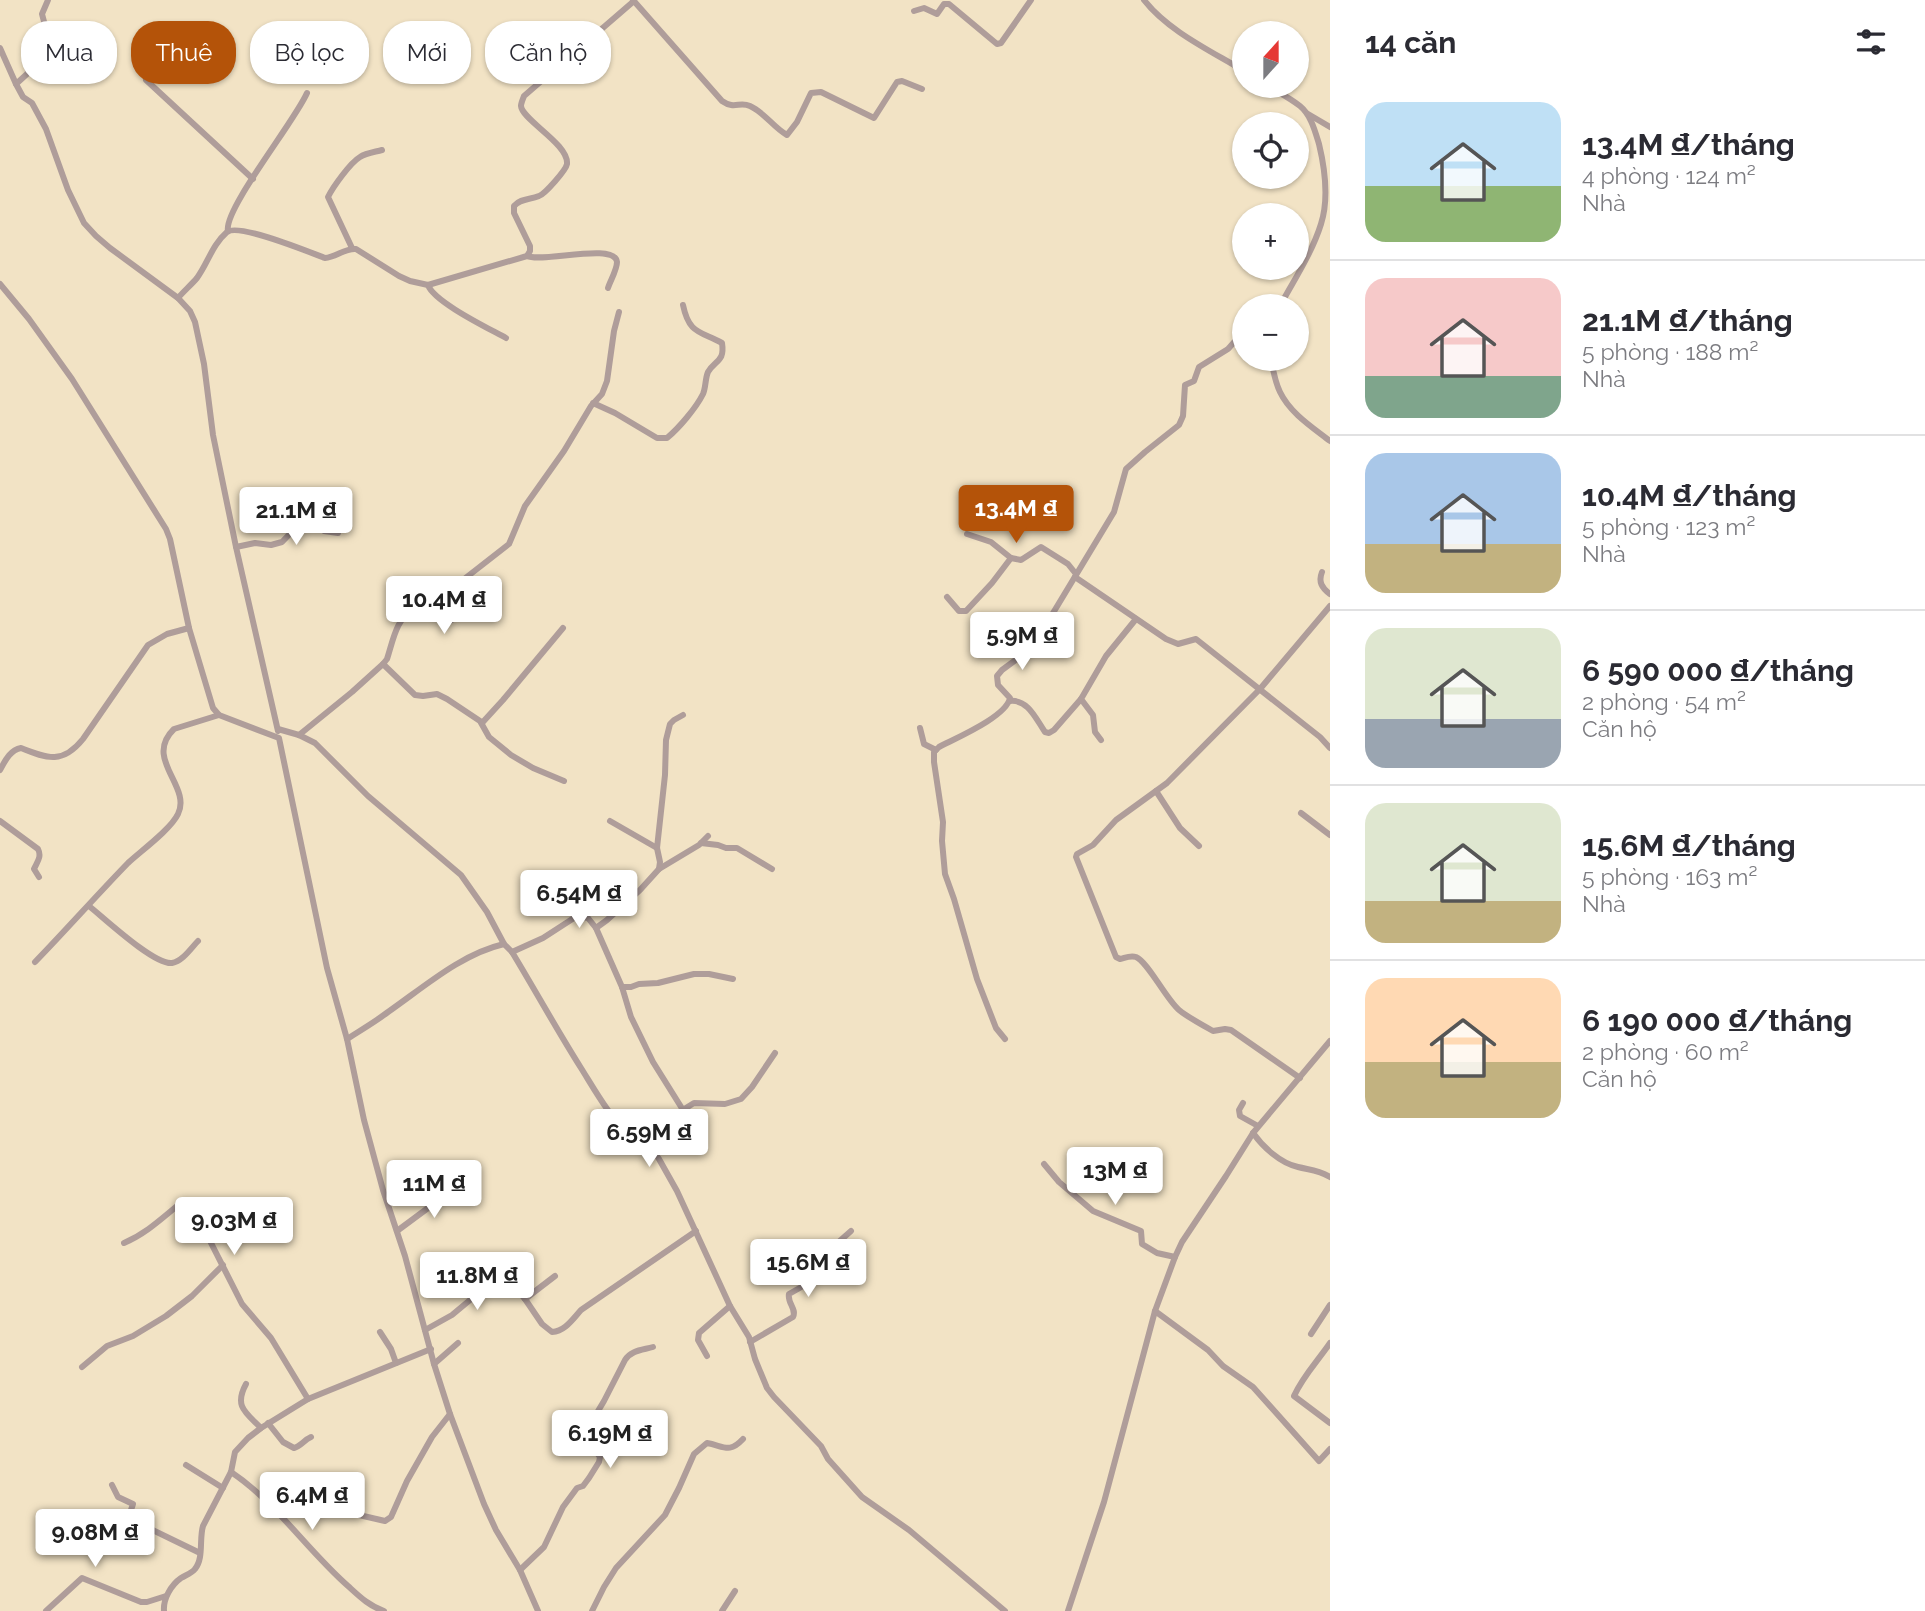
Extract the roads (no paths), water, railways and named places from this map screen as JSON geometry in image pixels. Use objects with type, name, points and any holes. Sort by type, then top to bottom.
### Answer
[{"type":"street","points":[[16,84],[27,74],[47,33],[42,14],[48,0]]},
{"type":"street","points":[[527,256],[530,246],[514,213],[514,206],[520,201],[542,194],[565,169],[567,162],[563,152],[544,130],[522,111],[524,96],[633,0],[722,101],[730,106],[745,104],[752,107],[787,135],[797,122],[811,93],[821,92],[874,118],[897,82],[902,81],[922,89]]},
{"type":"street","points":[[914,11],[924,8],[937,14],[944,4],[949,4],[999,44],[1031,0]]},
{"type":"street","points":[[1144,0],[1153,12],[1171,25],[1232,63]]},
{"type":"street","points":[[0,48],[23,97],[32,103],[46,129],[68,190],[84,223],[110,248],[178,298],[190,311],[199,339],[211,424],[236,547],[278,729],[327,968],[347,1039],[368,1135],[450,1414],[484,1504],[520,1570],[538,1611]]},
{"type":"street","points":[[150,84],[253,179]]},
{"type":"street","points":[[228,231],[230,217],[307,93]]},
{"type":"street","points":[[1288,98],[1306,112]]},
{"type":"street","points":[[1309,115],[1330,127]]},
{"type":"street","points":[[1286,294],[1322,223],[1325,174],[1309,116]]},
{"type":"street","points":[[352,248],[329,201],[329,194],[361,156],[382,150]]},
{"type":"street","points":[[178,298],[197,278],[213,248],[228,231],[238,229],[325,258],[352,248],[359,250],[399,276],[428,285],[527,256],[545,258],[601,252],[616,258],[617,263],[608,288]]},
{"type":"street","points":[[0,284],[66,371],[163,523],[170,539],[190,628],[213,708],[219,715],[279,738]]},
{"type":"street","points":[[428,285],[442,300],[506,338]]},
{"type":"street","points":[[593,403],[657,438],[667,438],[676,430],[704,393],[709,371],[720,360],[723,348],[719,341],[691,327],[682,305]]},
{"type":"street","points":[[299,735],[383,664],[401,620],[416,608],[426,606],[509,544],[525,506],[593,403],[602,394],[607,381],[619,312]]},
{"type":"street","points":[[936,750],[1007,706],[1009,696],[998,685],[996,676],[1031,646],[1114,512],[1126,469],[1177,428],[1183,416],[1185,385],[1194,381],[1202,364],[1210,362],[1232,344]]},
{"type":"street","points":[[1274,371],[1279,391],[1285,401],[1330,441]]},
{"type":"street","points":[[236,547],[276,545],[282,542],[325,494]]},
{"type":"street","points":[[306,517],[324,531],[338,533]]},
{"type":"street","points":[[967,534],[991,542],[1011,558],[1021,560],[1044,547],[1068,565],[1075,575],[1175,644],[1196,639],[1320,737],[1330,748]]},
{"type":"street","points":[[947,597],[959,611],[967,611],[1011,558]]},
{"type":"street","points":[[1322,572],[1322,585],[1330,594]]},
{"type":"street","points":[[426,606],[442,623],[469,609]]},
{"type":"street","points":[[1300,1078],[1231,1030],[1213,1031],[1180,1011],[1137,957],[1120,959],[1115,956],[1076,855],[1093,845],[1107,828],[1136,804],[1167,783],[1260,689],[1330,606]]},
{"type":"street","points":[[1010,701],[1024,703],[1045,732],[1054,730],[1080,699],[1107,656],[1136,619]]},
{"type":"street","points":[[0,770],[9,755],[17,749],[56,757],[71,752],[148,645],[167,634],[190,628]]},
{"type":"street","points":[[482,723],[563,628]]},
{"type":"street","points":[[383,664],[415,695],[437,694],[473,715],[482,723],[489,737],[511,755],[533,768],[564,780]]},
{"type":"street","points":[[1080,699],[1093,715],[1095,732],[1101,740]]},
{"type":"street","points":[[35,962],[129,863],[174,821],[180,805],[179,795],[167,769],[163,752],[170,733],[174,729],[219,715]]},
{"type":"street","points":[[659,869],[657,848],[667,734],[670,724],[683,715]]},
{"type":"street","points":[[920,728],[924,744],[936,750]]},
{"type":"street","points":[[278,729],[299,735],[324,750],[368,796],[461,875],[487,912],[504,944],[512,952],[566,1045],[612,1115],[632,1137],[647,1126],[673,1116],[694,1102],[725,1104],[741,1099],[775,1053]]},
{"type":"street","points":[[936,750],[934,762],[943,822],[945,874],[977,979],[996,1028],[1005,1039]]},
{"type":"street","points":[[1156,791],[1180,828],[1199,846]]},
{"type":"street","points":[[1301,813],[1330,835]]},
{"type":"street","points":[[0,821],[38,849],[40,858],[34,870],[39,877]]},
{"type":"street","points":[[610,821],[657,848]]},
{"type":"street","points":[[596,928],[640,890],[659,869],[708,836]]},
{"type":"street","points":[[701,843],[737,848],[772,869]]},
{"type":"street","points":[[89,906],[138,947],[166,962],[177,961],[198,941]]},
{"type":"street","points":[[512,952],[543,938],[577,916],[588,918],[596,928],[644,1044],[683,1110]]},
{"type":"street","points":[[347,1039],[458,964],[488,948],[504,944]]},
{"type":"street","points":[[622,987],[658,984],[694,974],[733,979]]},
{"type":"street","points":[[1068,1611],[1104,1502],[1155,1311],[1175,1257],[1182,1242],[1256,1130],[1330,1041]]},
{"type":"street","points":[[1243,1103],[1238,1113],[1256,1130],[1261,1144],[1294,1167],[1313,1169],[1330,1177]]},
{"type":"street","points":[[640,1133],[665,1169],[696,1231],[730,1306],[750,1342],[767,1388],[821,1446],[828,1459],[862,1497],[931,1548],[1005,1611]]},
{"type":"street","points":[[1044,1164],[1059,1182],[1093,1211],[1141,1231],[1142,1244],[1157,1253],[1175,1257]]},
{"type":"street","points":[[397,1231],[455,1188],[460,1186],[472,1193]]},
{"type":"street","points":[[124,1243],[137,1238],[180,1206],[205,1233],[243,1304],[271,1338],[308,1399]]},
{"type":"street","points":[[425,1330],[452,1315],[500,1275],[507,1278],[526,1299],[548,1329],[552,1332],[560,1331],[581,1310],[696,1231]]},
{"type":"street","points":[[750,1342],[793,1317],[789,1294],[826,1273],[824,1255],[850,1231]]},
{"type":"street","points":[[82,1367],[107,1346],[133,1336],[166,1316],[192,1296],[223,1265]]},
{"type":"street","points":[[526,1299],[555,1276]]},
{"type":"street","points":[[1311,1334],[1330,1305]]},
{"type":"street","points":[[707,1356],[698,1340],[699,1333],[730,1306]]},
{"type":"street","points":[[1155,1311],[1253,1387],[1319,1461],[1330,1449]]},
{"type":"street","points":[[380,1332],[396,1363]]},
{"type":"street","points":[[434,1364],[458,1343]]},
{"type":"street","points":[[1330,1343],[1304,1375],[1294,1396],[1330,1423]]},
{"type":"street","points":[[520,1570],[544,1547],[563,1507],[577,1488],[583,1486],[600,1460],[598,1452],[585,1437],[585,1433],[628,1354],[653,1347]]},
{"type":"street","points":[[164,1611],[166,1596],[176,1581],[197,1567],[200,1535],[231,1472],[239,1446],[268,1423],[308,1399],[431,1349]]},
{"type":"street","points":[[246,1384],[240,1396],[241,1404],[261,1428]]},
{"type":"street","points":[[359,1515],[385,1521],[391,1517],[407,1481],[432,1437],[450,1414]]},
{"type":"street","points":[[268,1423],[283,1441],[294,1448],[311,1437]]},
{"type":"street","points":[[592,1611],[616,1568],[665,1515],[694,1454],[707,1443],[725,1449],[735,1446],[743,1439]]},
{"type":"street","points":[[186,1465],[223,1488]]},
{"type":"street","points":[[231,1472],[251,1487],[334,1574],[372,1609],[384,1611]]},
{"type":"street","points":[[112,1485],[118,1497],[133,1504],[130,1516],[132,1520],[200,1553]]},
{"type":"street","points":[[46,1611],[82,1578],[141,1602],[166,1596]]},
{"type":"street","points":[[722,1611],[735,1591]]}]
